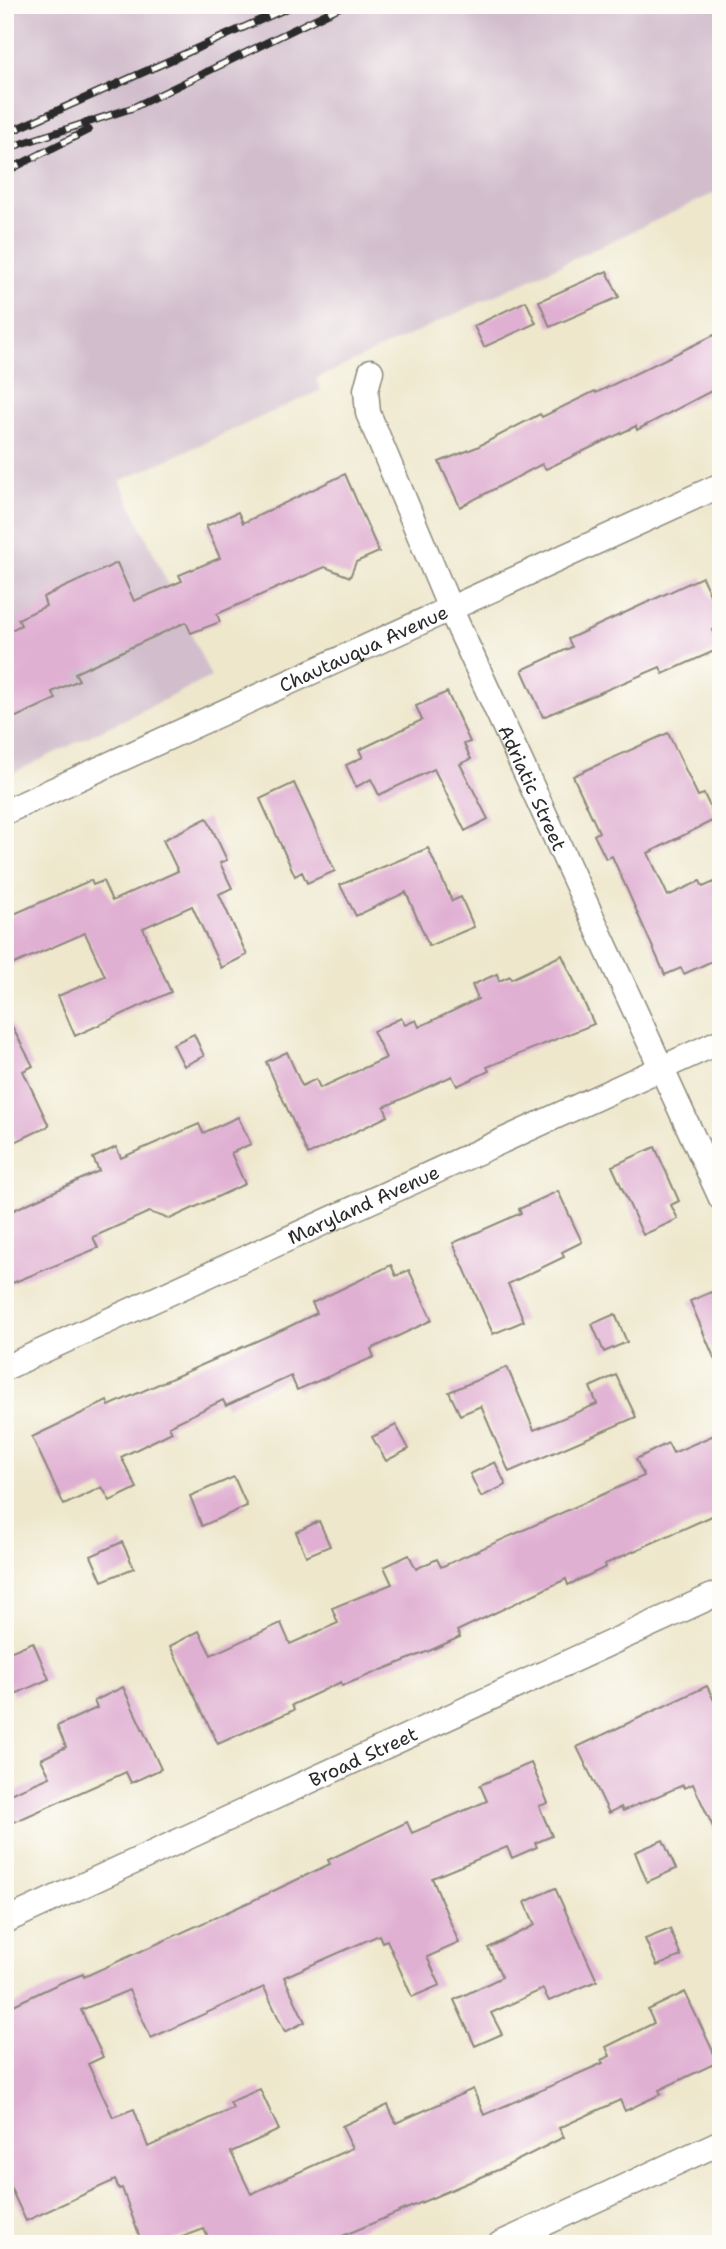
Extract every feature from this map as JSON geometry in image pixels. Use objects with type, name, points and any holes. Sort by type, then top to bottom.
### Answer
[{"type":"street","name":"Adriatic Street","points":[[371,371],[366,390],[368,413],[449,606],[721,1198]]},
{"type":"street","name":"Chautauqua Avenue","points":[[5,812],[449,606],[721,485]]},
{"type":"street","name":"Maryland Avenue","points":[[5,1368],[721,1041]]},
{"type":"street","name":"Broad Street","points":[[5,1920],[721,1592]]},
{"type":"street","points":[[500,2244],[721,2142]]},
{"type":"shaded area","points":[[5,5],[721,5],[721,190],[316,379],[321,390],[120,481],[211,677],[5,777]]},
{"type":"building","points":[[607,271],[619,297],[550,327],[539,301]]},
{"type":"building","points":[[526,301],[536,323],[484,347],[474,326]]},
{"type":"building","points":[[714,335],[721,347],[721,386],[637,430],[636,426],[546,469],[542,464],[460,507],[439,462],[477,447],[540,414],[542,417],[595,391],[596,393]]},
{"type":"building","points":[[345,474],[379,552],[356,562],[350,577],[325,567],[217,614],[220,622],[191,633],[186,622],[75,673],[79,680],[52,692],[56,699],[5,722],[5,633],[21,625],[18,619],[46,606],[43,597],[117,563],[134,601],[182,581],[179,575],[220,558],[206,526],[238,512],[243,523]]},
{"type":"building","points":[[702,577],[721,619],[721,626],[713,630],[721,648],[663,674],[660,667],[543,717],[522,670],[572,647],[568,639]]},
{"type":"building","points":[[447,692],[470,742],[464,744],[471,759],[460,764],[488,819],[465,831],[434,769],[379,795],[371,779],[356,787],[346,765],[363,757],[359,750],[422,720],[416,706]]},
{"type":"building","points":[[668,733],[698,796],[704,794],[716,819],[648,853],[668,896],[700,881],[703,887],[721,879],[721,957],[684,974],[681,968],[665,975],[612,856],[606,859],[594,835],[599,832],[573,776]]},
{"type":"building","points":[[294,783],[335,871],[307,883],[302,872],[295,876],[260,799]]},
{"type":"building","points":[[207,818],[227,860],[220,863],[232,888],[219,894],[247,955],[221,968],[192,906],[143,928],[171,992],[75,1036],[58,996],[105,976],[85,933],[5,968],[5,918],[91,880],[93,885],[103,881],[112,901],[178,871],[163,840]]},
{"type":"building","points":[[428,848],[452,901],[461,897],[474,927],[429,946],[406,892],[356,916],[340,885]]},
{"type":"building","points":[[562,955],[594,1024],[487,1067],[489,1071],[457,1086],[452,1076],[384,1107],[388,1116],[308,1155],[266,1062],[287,1052],[302,1086],[316,1079],[320,1088],[386,1058],[373,1031],[401,1018],[405,1025],[416,1020],[419,1027],[478,999],[472,985],[497,974],[499,981],[510,976],[511,979]]},
{"type":"building","points":[[5,1013],[33,1066],[23,1071],[49,1126],[15,1142],[5,1120]]},
{"type":"building","points":[[194,1034],[204,1056],[184,1066],[173,1044]]},
{"type":"building","points":[[238,1117],[251,1144],[231,1153],[245,1184],[170,1219],[149,1212],[93,1237],[98,1248],[5,1286],[5,1214],[99,1171],[93,1158],[116,1147],[121,1158],[199,1124],[203,1133]]},
{"type":"building","points":[[655,1147],[679,1201],[671,1205],[678,1219],[643,1235],[612,1166]]},
{"type":"building","points":[[558,1191],[582,1242],[562,1252],[564,1257],[508,1284],[524,1321],[493,1334],[453,1243],[521,1213],[519,1209]]},
{"type":"building","points":[[391,1265],[396,1276],[409,1270],[432,1320],[371,1349],[374,1357],[297,1390],[291,1376],[226,1406],[223,1400],[169,1426],[172,1432],[121,1457],[137,1488],[110,1501],[102,1487],[64,1505],[32,1437],[107,1401],[109,1406],[286,1328],[317,1313],[312,1303]]},
{"type":"building","points":[[721,1288],[721,1374],[690,1301]]},
{"type":"building","points":[[615,1314],[627,1342],[604,1352],[592,1324]]},
{"type":"building","points":[[507,1367],[534,1430],[597,1404],[590,1387],[616,1375],[636,1417],[509,1472],[481,1406],[460,1415],[449,1392]]},
{"type":"building","points":[[396,1425],[409,1449],[386,1461],[372,1437]]},
{"type":"building","points":[[721,1432],[721,1512],[605,1564],[606,1567],[568,1585],[566,1579],[457,1631],[460,1637],[429,1651],[342,1686],[341,1682],[292,1705],[294,1710],[218,1744],[170,1646],[199,1631],[211,1655],[281,1623],[290,1644],[338,1623],[332,1608],[392,1584],[384,1567],[409,1555],[416,1569],[437,1559],[441,1567],[644,1476],[636,1459],[668,1443],[673,1453]]},
{"type":"building","points":[[495,1462],[506,1485],[481,1497],[470,1474]]},
{"type":"building","points":[[234,1477],[247,1506],[202,1526],[190,1496]]},
{"type":"building","points":[[319,1521],[330,1546],[306,1556],[296,1532]]},
{"type":"building","points":[[122,1542],[134,1568],[102,1581],[91,1556]]},
{"type":"building","points":[[33,1642],[49,1679],[13,1695],[5,1678],[5,1654]]},
{"type":"building","points":[[707,1686],[721,1715],[721,1844],[693,1784],[684,1788],[683,1785],[623,1811],[621,1807],[609,1813],[577,1747]]},
{"type":"building","points":[[123,1687],[161,1769],[131,1783],[126,1772],[12,1823],[5,1809],[5,1796],[50,1777],[41,1759],[66,1747],[57,1726],[97,1708],[94,1701]]},
{"type":"building","points":[[531,1763],[548,1803],[539,1806],[552,1836],[535,1843],[537,1847],[512,1858],[507,1847],[432,1878],[459,1943],[427,1957],[440,1985],[412,1997],[387,1940],[382,1942],[379,1935],[284,1977],[305,2022],[285,2032],[264,1987],[151,2038],[129,1990],[81,2010],[103,2057],[88,2064],[113,2117],[134,2109],[148,2147],[233,2108],[230,2102],[260,2089],[279,2130],[231,2152],[251,2194],[352,2148],[342,2126],[388,2105],[396,2123],[473,2089],[484,2115],[603,2063],[601,2060],[610,2056],[606,2047],[654,2023],[648,2010],[685,1992],[718,2062],[659,2090],[661,2094],[625,2111],[620,2100],[559,2128],[564,2137],[500,2169],[324,2244],[211,2244],[204,2229],[163,2244],[142,2244],[122,2188],[119,2189],[115,2180],[26,2221],[5,2176],[5,2009],[60,1983],[83,1974],[84,1977],[267,1894],[330,1864],[328,1860],[407,1822],[412,1833],[487,1801],[480,1785]]},
{"type":"building","points":[[663,1840],[676,1869],[647,1882],[635,1852]]},
{"type":"building","points":[[555,1888],[597,1981],[549,2001],[543,1989],[491,2013],[502,2034],[475,2046],[454,2000],[502,1977],[488,1948],[535,1925],[525,1902]]},
{"type":"building","points":[[670,1929],[681,1956],[657,1966],[645,1939]]},
{"type":"railway","points":[[5,134],[294,5]]},
{"type":"railway","points":[[5,149],[132,108],[344,5]]},
{"type":"railway","points":[[5,172],[88,130]]}]
